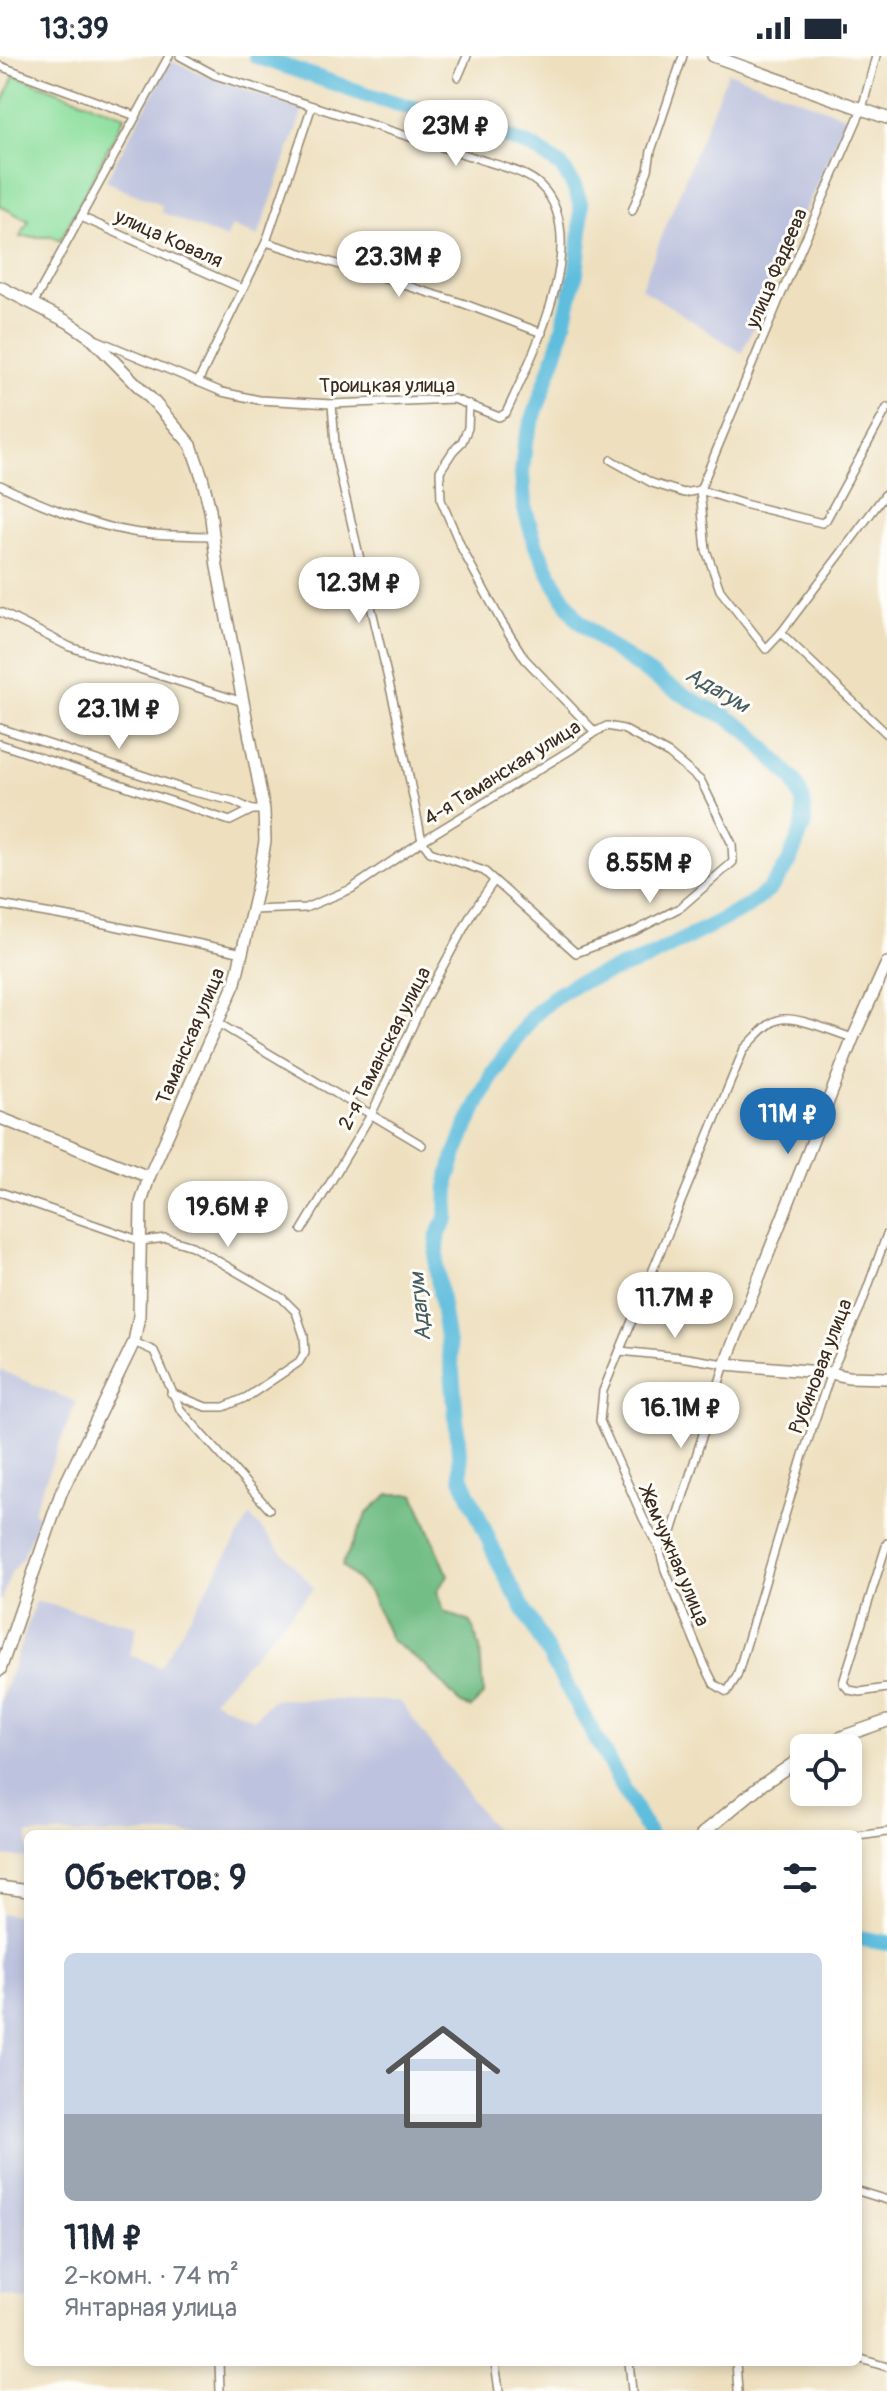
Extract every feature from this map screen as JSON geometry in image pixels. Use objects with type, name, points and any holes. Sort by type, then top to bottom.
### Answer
[{"type":"main road","points":[[713,56],[886,116]]},
{"type":"main road","name":"Троицкая улица","points":[[0,287],[68,322],[90,337]]},
{"type":"main road","name":"Таманская улица","points":[[0,1670],[61,1493],[134,1342],[139,1316],[141,1203],[149,1177],[235,983],[265,841],[202,477],[191,445],[90,337]]},
{"type":"main road","points":[[887,963],[853,1038],[725,1364],[887,1378]]},
{"type":"main road","points":[[0,1118],[149,1177]]},
{"type":"main road","points":[[850,1734],[887,1721]]},
{"type":"main road","points":[[707,1830],[790,1764]]},
{"type":"main road","points":[[0,1887],[24,1890]]},
{"type":"street","points":[[33,304],[169,56]]},
{"type":"street","name":"Троицкая улица","points":[[90,337],[222,392],[259,400],[332,404],[454,399],[499,417],[506,413],[542,333],[556,289],[561,256],[559,225],[550,197],[539,184],[479,159],[215,75],[180,56]]},
{"type":"street","points":[[458,77],[467,56]]},
{"type":"street","points":[[632,211],[683,56]]},
{"type":"street","name":"улица Фадеева","points":[[781,633],[766,649],[720,590],[706,550],[700,490],[862,109],[876,56]]},
{"type":"street","points":[[0,66],[136,116]]},
{"type":"street","points":[[198,382],[266,242],[312,106]]},
{"type":"street","name":"улица Коваля","points":[[81,217],[243,289]]},
{"type":"street","points":[[266,242],[462,303],[542,333]]},
{"type":"street","points":[[332,404],[336,457],[397,717],[422,841],[430,852],[484,871],[576,953],[635,931],[681,907],[733,862],[732,844],[701,781],[669,754],[623,729],[607,726],[595,732]]},
{"type":"street","name":"4-я Таманская улица","points":[[252,910],[305,908],[351,889],[595,732],[525,659],[462,549],[441,500],[440,471],[462,442],[468,428],[469,404]]},
{"type":"street","points":[[611,460],[652,483],[684,493],[700,490],[822,523],[887,408]]},
{"type":"street","points":[[0,485],[107,526],[136,533],[213,536]]},
{"type":"street","points":[[887,492],[781,633],[887,734]]},
{"type":"street","points":[[0,612],[70,647],[243,702]]},
{"type":"street","points":[[0,728],[190,791],[258,810]]},
{"type":"street","points":[[0,744],[230,821],[258,810]]},
{"type":"street","name":"2-я Таманская улица","points":[[302,1230],[372,1113],[424,1001],[472,913],[494,881]]},
{"type":"street","points":[[0,905],[243,953]]},
{"type":"street","name":"Жемчужная улица","points":[[727,1692],[714,1684],[705,1666],[665,1570],[659,1548],[600,1421],[603,1391],[744,1049],[769,1025],[780,1019],[792,1019],[853,1038]]},
{"type":"street","points":[[218,1023],[422,1145]]},
{"type":"street","points":[[0,1192],[141,1241],[166,1238],[192,1246],[282,1298],[296,1312],[304,1336],[305,1352],[299,1362],[247,1397],[224,1407],[206,1407],[171,1393]]},
{"type":"street","name":"Рубиновая улица","points":[[727,1692],[737,1676],[803,1455],[831,1373],[861,1306],[887,1234]]},
{"type":"street","points":[[134,1342],[154,1351],[180,1409],[269,1509]]},
{"type":"street","points":[[620,1351],[725,1364],[672,1532],[659,1548]]},
{"type":"street","points":[[887,1543],[843,1683],[849,1690],[860,1692],[887,1688]]},
{"type":"street","points":[[862,1835],[887,1832]]},
{"type":"street","points":[[862,2192],[887,2200]]},
{"type":"street","points":[[862,2359],[887,2367]]},
{"type":"street","points":[[219,2366],[220,2391]]},
{"type":"street","points":[[496,2366],[499,2391]]},
{"type":"street","points":[[629,2366],[632,2391]]},
{"type":"street","points":[[736,2366],[738,2391]]},
{"type":"shaded area","points":[[171,61],[303,110],[258,237],[232,226],[226,239],[161,212],[162,205],[106,180]]},
{"type":"shaded area","points":[[728,72],[847,117],[742,353],[641,288]]},
{"type":"shaded area","points":[[0,1370],[76,1402],[33,1512],[39,1516],[0,1603]]},
{"type":"shaded area","points":[[250,1516],[314,1588],[213,1700],[253,1719],[273,1699],[400,1701],[494,1830],[24,1830],[24,1858],[0,1856],[0,1703],[36,1601],[137,1626],[130,1655],[160,1667]]},
{"type":"shaded area","points":[[0,1913],[24,1916],[24,2299],[0,2295]]},
{"type":"green space","points":[[14,75],[125,116],[60,241],[52,237],[20,237],[29,221],[0,206],[0,111]]},
{"type":"green space","points":[[389,1494],[414,1494],[448,1575],[437,1591],[444,1612],[471,1622],[480,1648],[483,1695],[471,1708],[461,1704],[426,1666],[391,1640],[370,1593],[342,1565],[368,1512]]},
{"type":"waterway","name":"Адагум","points":[[256,56],[368,95],[487,129],[535,148],[562,167],[581,205],[581,232],[576,273],[559,344],[525,442],[522,473],[524,506],[536,546],[577,619],[607,645],[665,684],[749,732],[794,780],[803,801],[804,823],[797,842],[787,866],[769,890],[747,907],[646,959],[575,984],[532,1017],[493,1072],[467,1126],[448,1178],[447,1218],[438,1235],[436,1266],[452,1371],[461,1476],[501,1568],[647,1830]]},
{"type":"waterway","name":"Адагум","points":[[862,1939],[887,1943]]}]
